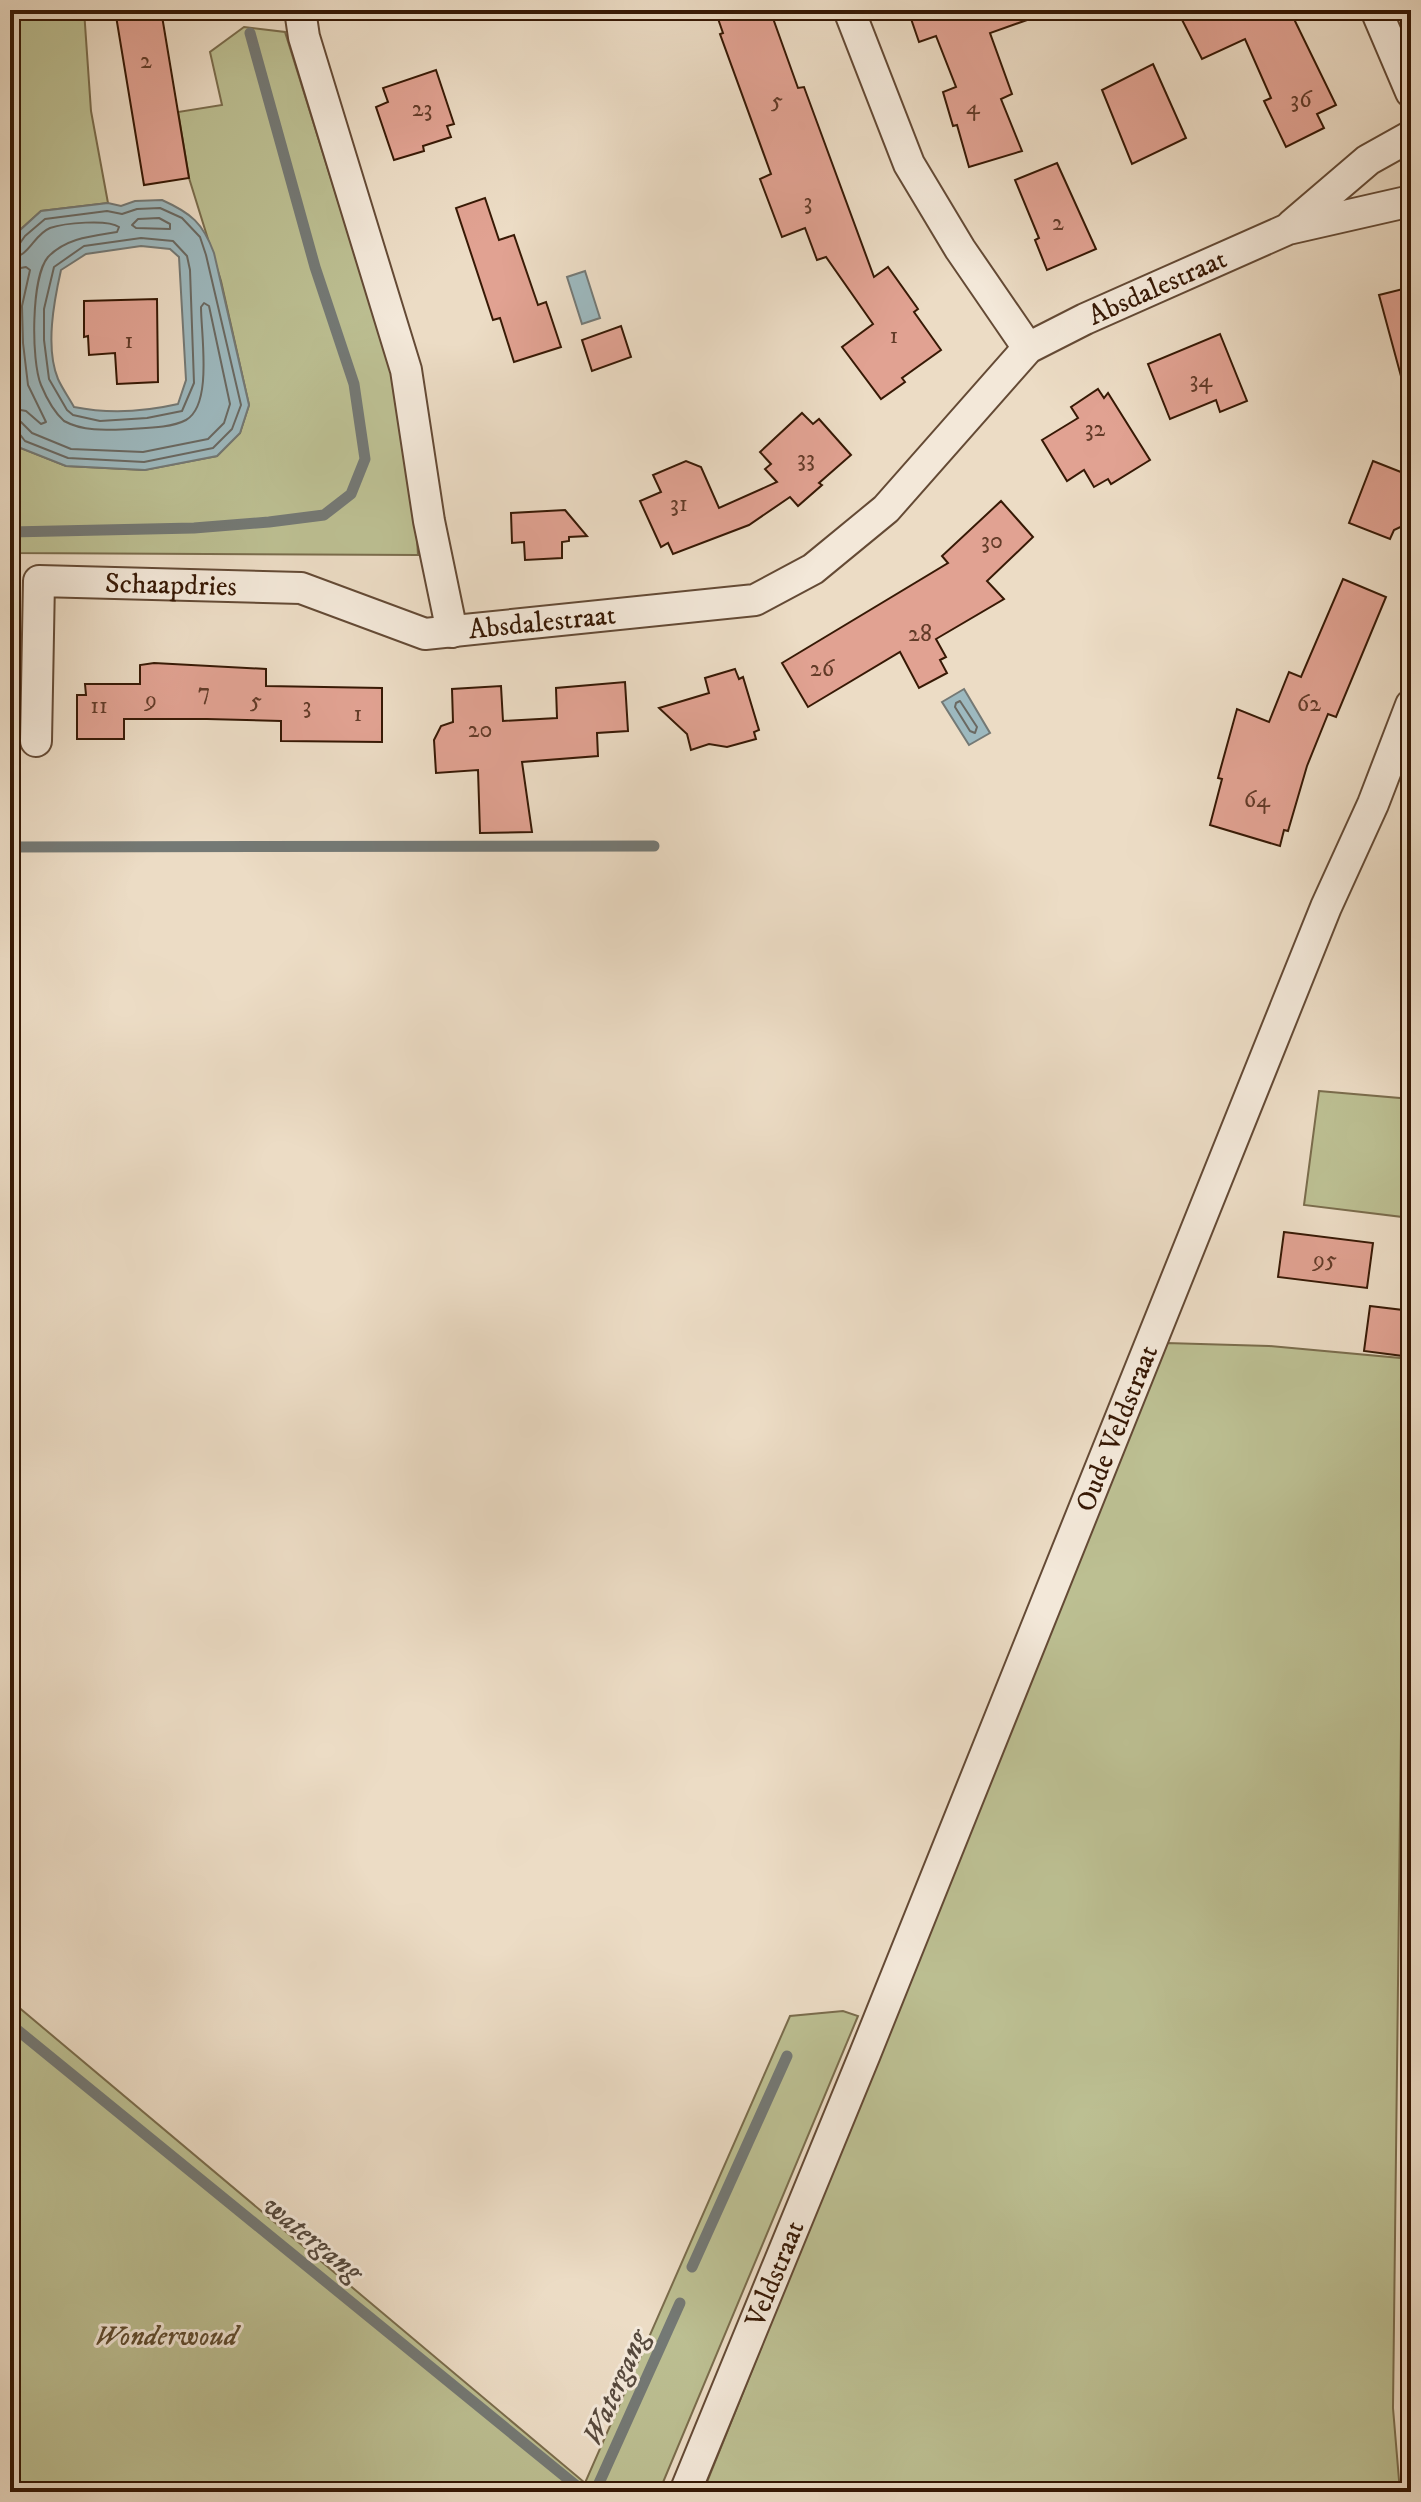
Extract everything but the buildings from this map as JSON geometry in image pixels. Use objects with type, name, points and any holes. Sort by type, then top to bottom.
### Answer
[{"type":"street","name":"Absdalestraat","points":[[300,10],[304,37],[406,370],[429,521],[452,632],[755,600],[813,569],[886,509],[1028,348],[1085,319],[1288,229],[1411,201]]},
{"type":"street","points":[[849,10],[909,164],[960,249],[1028,348]]},
{"type":"street","points":[[1376,10],[1411,92]]},
{"type":"street","name":"Absdalestraat","points":[[1288,229],[1368,160],[1411,136]]},
{"type":"street","name":"Schaapdries","points":[[36,741],[39,581],[301,588],[425,634],[452,632]]},
{"type":"street","name":"Oude Veldstraat","points":[[865,2054],[1326,907],[1373,804],[1411,705]]},
{"type":"street","name":"Oude Veldstraat","points":[[1373,804],[1411,740]]},
{"type":"street","name":"Veldstraat","points":[[685,2492],[865,2054]]},
{"type":"green space","points":[[10,10],[84,10],[91,111],[108,203],[41,211],[19,231],[10,245]]},
{"type":"green space","points":[[244,27],[285,32],[400,399],[413,471],[418,555],[10,553],[10,431],[18,447],[66,466],[144,470],[217,456],[240,433],[249,405],[221,281],[189,178],[178,112],[222,105],[210,52]]},
{"type":"green space","points":[[1319,1091],[1411,1099],[1411,1218],[1304,1205]]},
{"type":"green space","points":[[1166,1343],[1269,1346],[1411,1359],[1411,1561],[1403,1561],[1393,2408],[1400,2492],[703,2492]]},
{"type":"green space","name":"Wonderwoud","points":[[10,2000],[585,2483],[790,2016],[843,2011],[858,2016],[659,2492],[10,2492]]},
{"type":"water","points":[[162,200],[188,215],[205,234],[214,253],[249,405],[240,433],[217,456],[145,470],[66,466],[18,447],[10,431],[10,245],[19,231],[41,211],[108,203],[121,206],[135,201]],"holes":[[[141,246],[170,249],[179,257],[186,380],[178,404],[126,411],[74,407],[58,379],[52,353],[54,310],[61,270],[86,254]]]},
{"type":"water","points":[[585,271],[600,318],[582,324],[567,277]]},
{"type":"water","points":[[964,689],[990,733],[969,745],[942,702]]},
{"type":"waterway","points":[[10,532],[194,528],[269,522],[324,515],[351,494],[365,459],[354,384],[315,267],[250,33]]},
{"type":"waterway","points":[[10,847],[654,846]]},
{"type":"waterway","name":"watergang","points":[[10,2024],[584,2492]]},
{"type":"waterway","points":[[692,2267],[787,2056]]},
{"type":"waterway","name":"Watergang","points":[[595,2492],[680,2303]]}]
